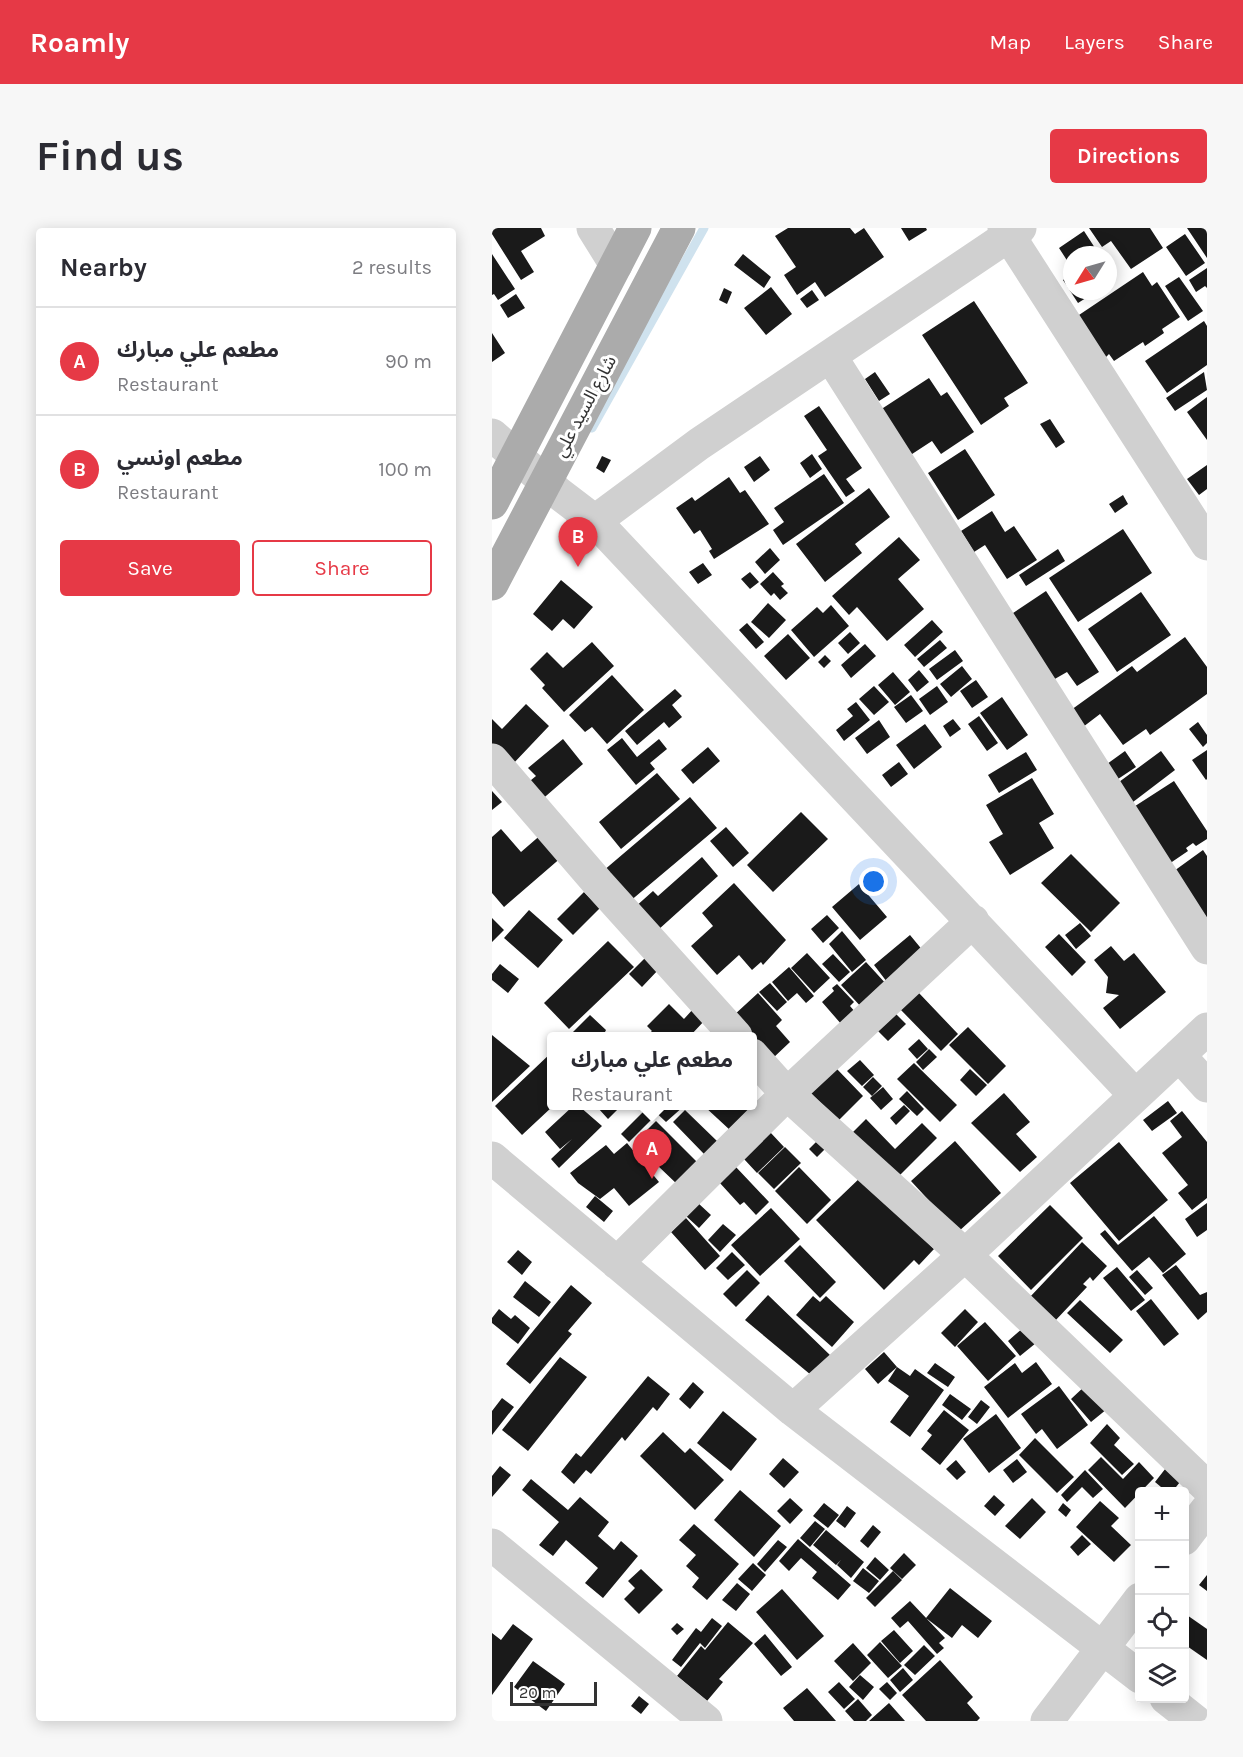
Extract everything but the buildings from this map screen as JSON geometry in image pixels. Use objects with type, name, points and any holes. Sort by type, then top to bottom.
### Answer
[{"type":"main road","name":"شارع السيد علي","points":[[492,502],[635,228]]},
{"type":"main road","name":"شارع السيد علي","points":[[492,584],[679,228]]},
{"type":"street","points":[[593,228],[616,265]]},
{"type":"street","points":[[595,521],[699,444],[831,357],[1011,230],[1207,544]]},
{"type":"street","points":[[831,357],[1207,948]]},
{"type":"street","points":[[492,435],[545,482],[595,521],[1135,1095]]},
{"type":"street","points":[[492,759],[598,883],[732,1032]]},
{"type":"street","points":[[617,1263],[787,1094],[973,921]]},
{"type":"street","points":[[793,1410],[965,1255],[1207,1029]]},
{"type":"street","points":[[1179,1055],[1207,1086]]},
{"type":"street","points":[[757,1060],[787,1094],[965,1255],[1207,1487]]},
{"type":"street","points":[[492,1158],[793,1410],[1135,1673]]},
{"type":"street","points":[[1189,1534],[1207,1509]]},
{"type":"street","points":[[492,1545],[706,1721]]},
{"type":"street","points":[[1047,1721],[1135,1606]]},
{"type":"street","points":[[1172,1703],[1195,1721]]},
{"type":"waterway","points":[[592,428],[704,228]]},
{"type":"place","name":"مطعم اونسي","points":[[578,567]]},
{"type":"place","name":"مطعم علي مبارك","points":[[652,1179]]}]
